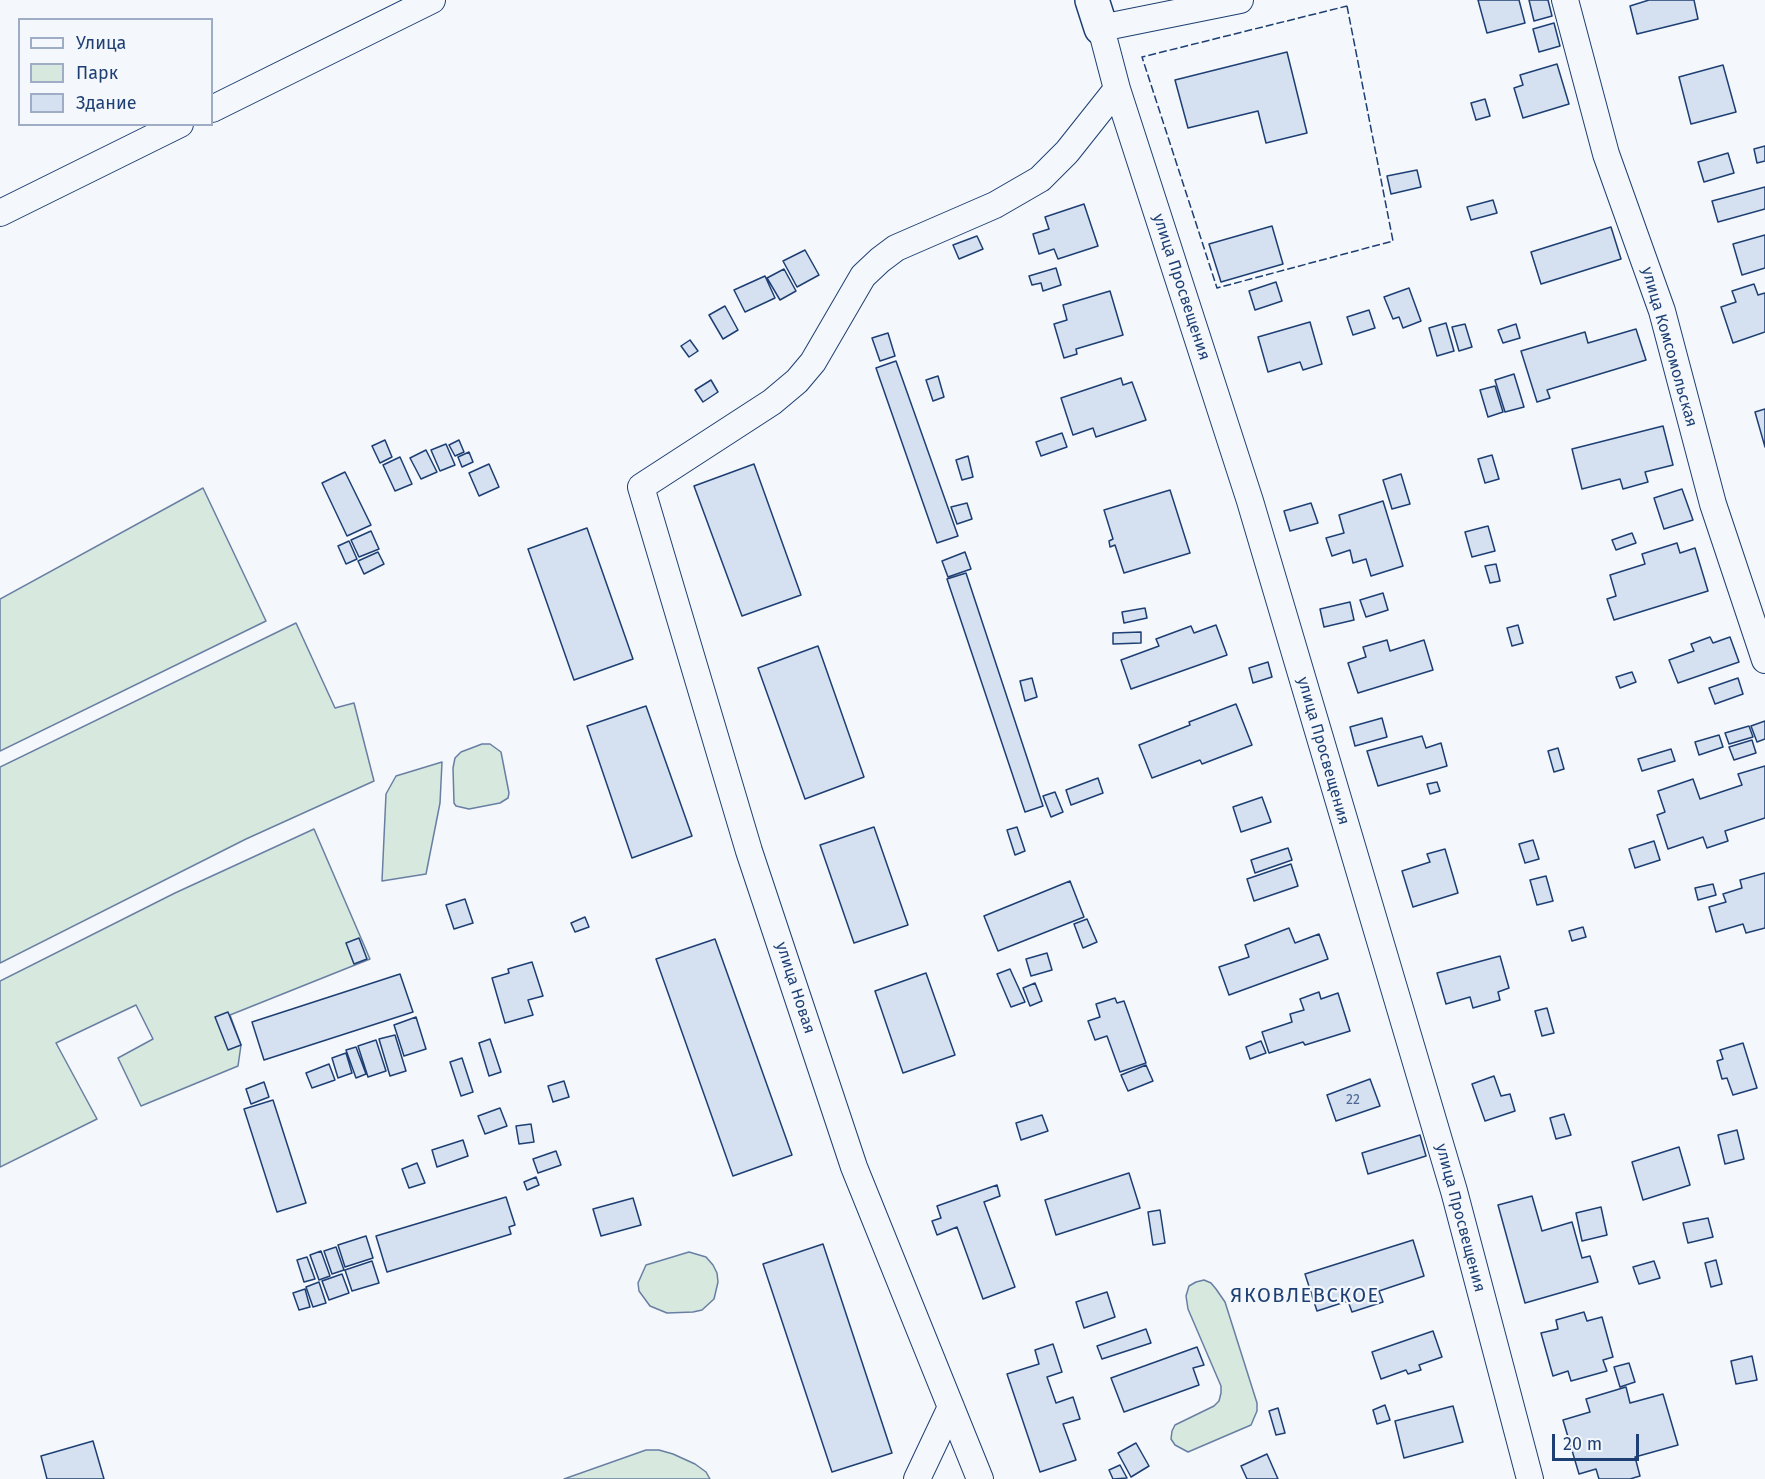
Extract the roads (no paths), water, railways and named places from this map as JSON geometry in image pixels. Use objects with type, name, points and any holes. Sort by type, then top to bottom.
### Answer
[{"type":"street","points":[[213,109],[432,0]]},
{"type":"street","points":[[1096,14],[1240,0]]},
{"type":"street","name":"улица Комсомольская","points":[[1565,0],[1606,154],[1662,311],[1713,504],[1765,660]]},
{"type":"street","name":"улица Просвещения","points":[[1096,14],[1117,89],[1250,501],[1454,1191],[1530,1479]]},
{"type":"street","name":"улица Новая","points":[[980,1479],[854,1167],[749,851],[641,487],[772,402],[797,381],[813,362],[863,276],[880,260],[896,248],[995,205],[1040,179],[1067,152],[1117,89]]},
{"type":"street","points":[[0,213],[176,126]]},
{"type":"street","points":[[917,1479],[951,1407]]},
{"type":"district","name":"ЯКОВЛЕВСКОЕ","points":[[1305,1296]]}]
